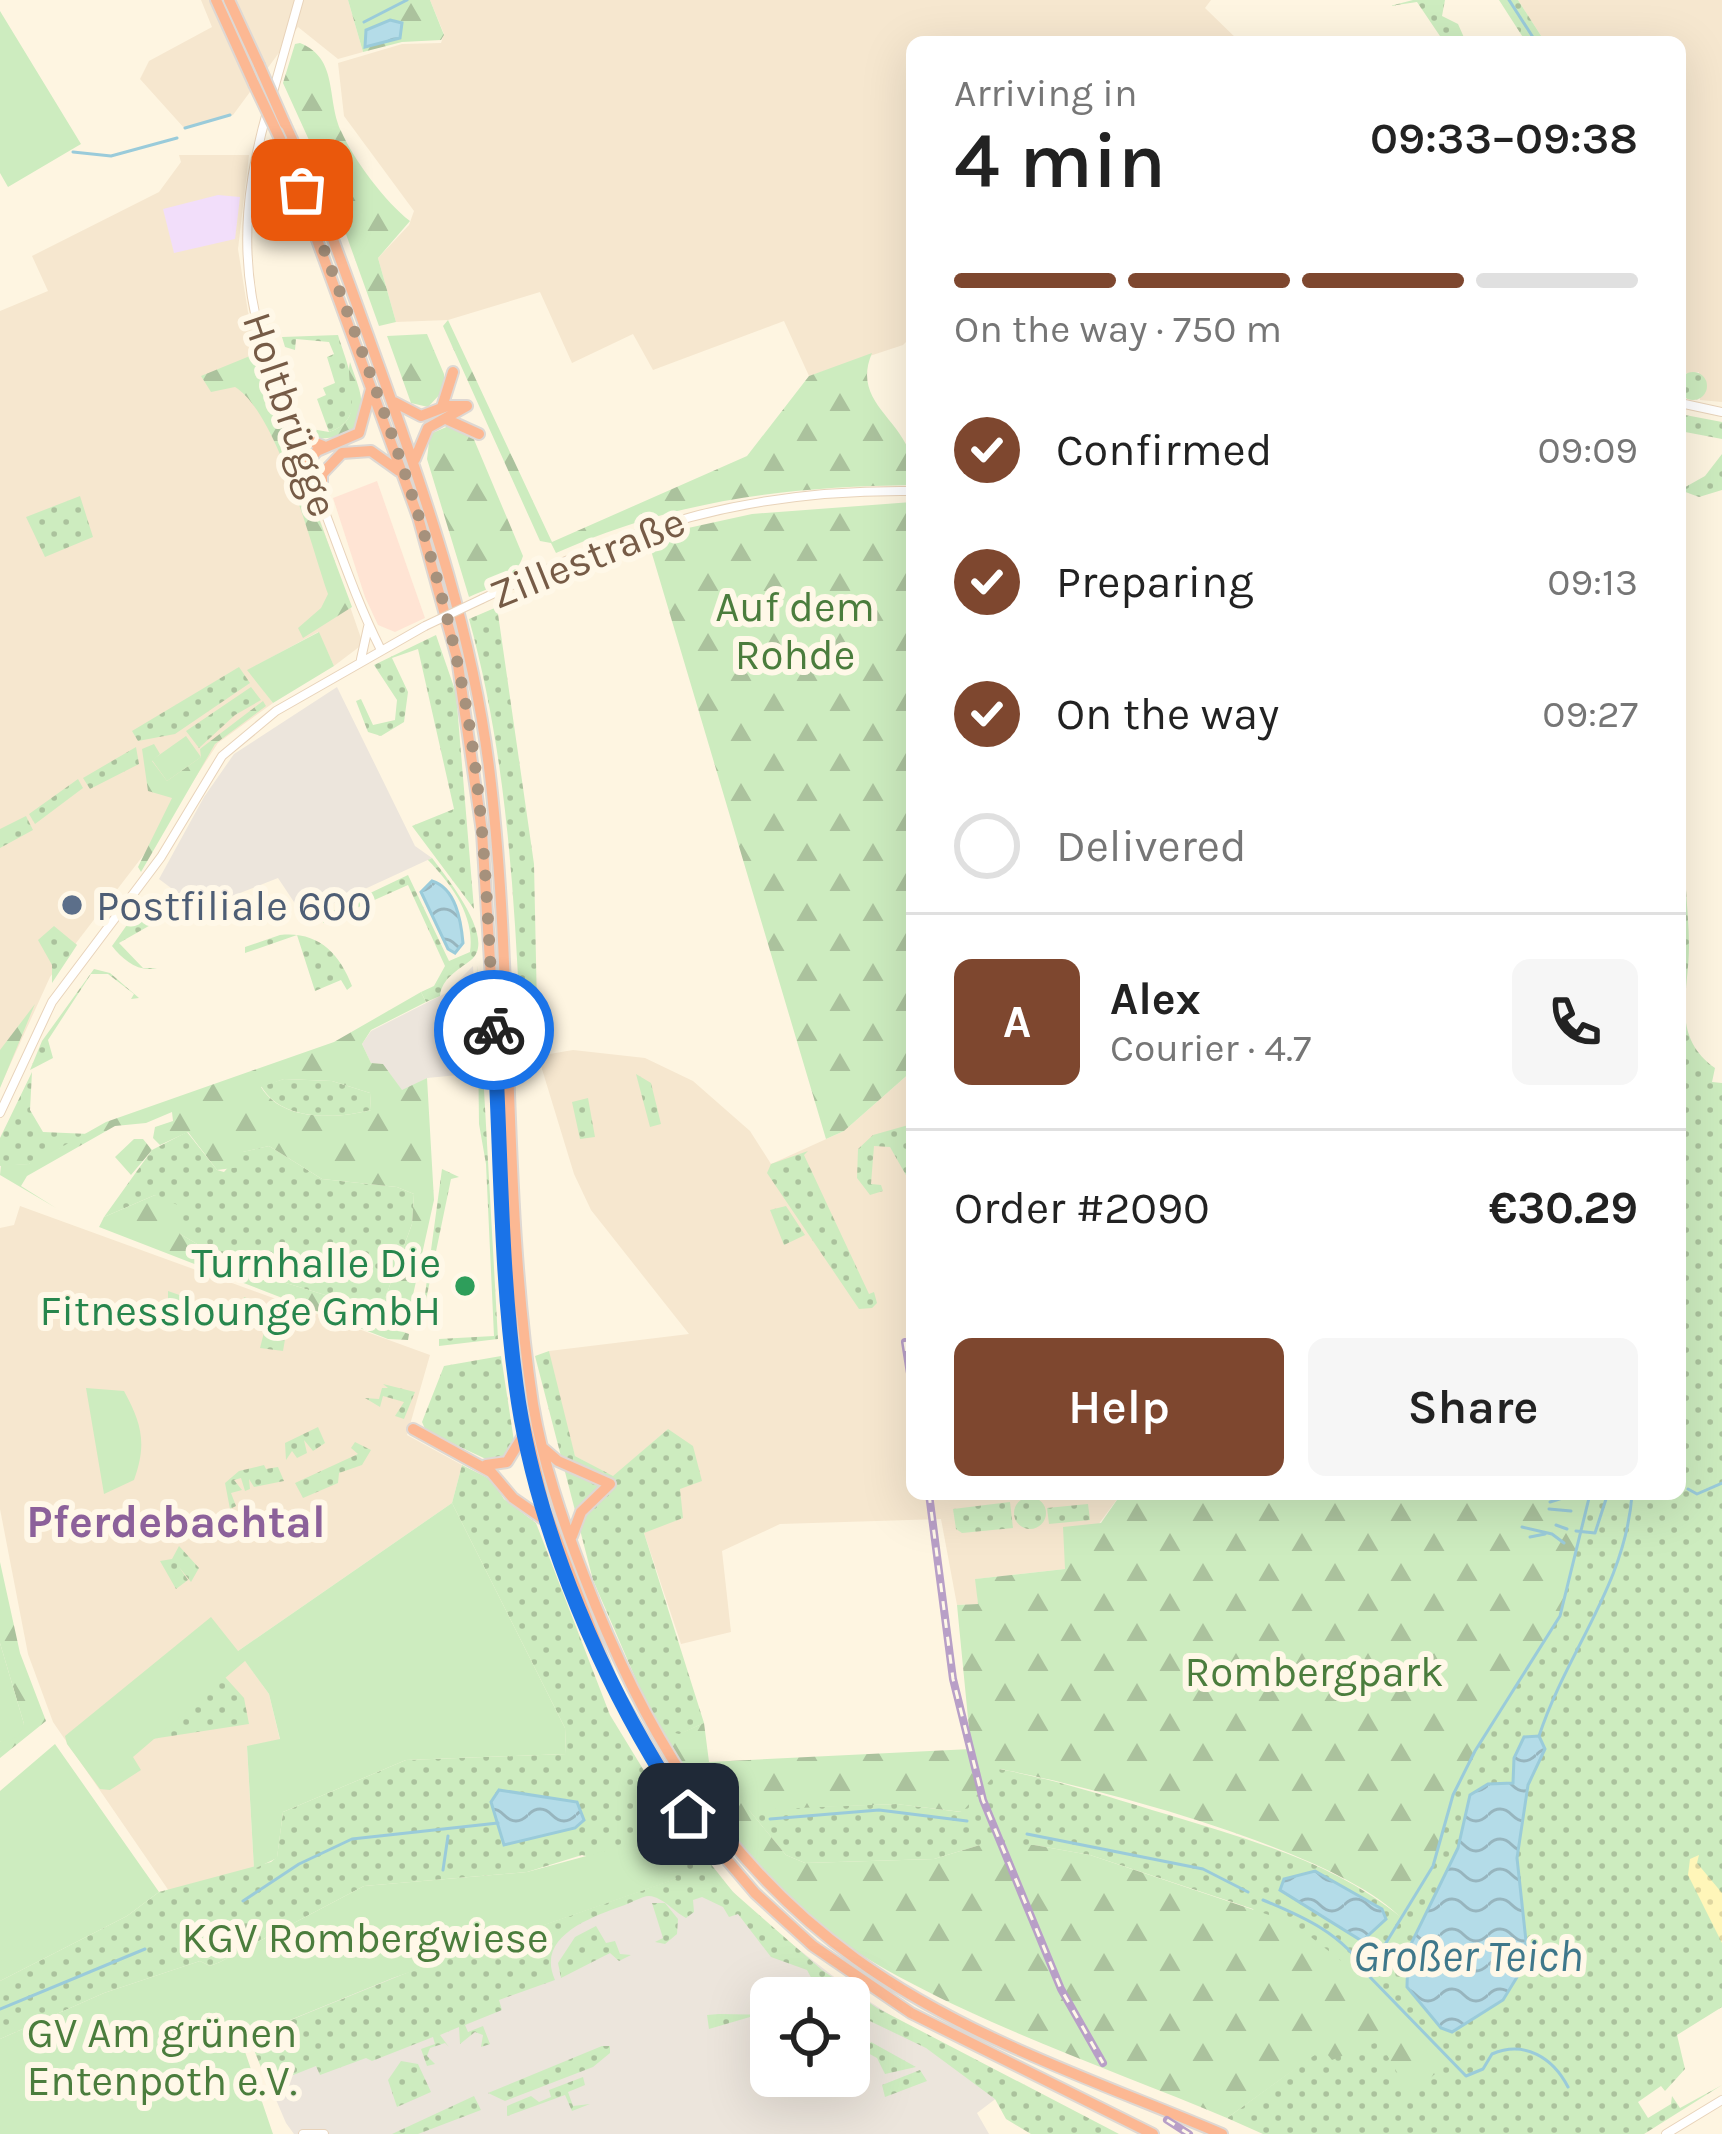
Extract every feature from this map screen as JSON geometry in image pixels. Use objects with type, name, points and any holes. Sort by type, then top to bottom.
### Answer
[{"type":"highway","points":[[216,0],[280,141],[371,384],[442,594],[477,778],[508,1291],[524,1431],[553,1531],[613,1686],[688,1814],[755,1893],[854,1977],[953,2036],[1153,2134]]},
{"type":"highway","points":[[230,0],[285,124],[389,396],[462,618],[490,777],[526,1355],[541,1445],[572,1546],[628,1684],[698,1804],[780,1896],[891,1982],[962,2022],[1222,2134]]},
{"type":"highway","points":[[416,469],[424,432],[443,413],[453,373]]},
{"type":"highway","points":[[289,422],[308,440],[327,446],[346,443],[364,427],[371,384]]},
{"type":"highway","points":[[389,396],[415,415],[443,413],[479,434]]},
{"type":"highway","points":[[306,464],[327,446]]},
{"type":"highway","points":[[306,464],[350,451],[371,451],[395,466],[406,482]]},
{"type":"highway","points":[[322,503],[321,481],[329,460]]},
{"type":"highway","points":[[413,1429],[477,1463],[553,1531]]},
{"type":"highway","points":[[477,1463],[507,1462],[524,1431]]},
{"type":"highway","points":[[541,1445],[557,1461],[610,1484],[577,1517],[572,1546]]},
{"type":"main road","name":"Holtbrügge","points":[[299,0],[256,155],[244,231],[254,323],[380,648]]},
{"type":"main road","points":[[1686,404],[1722,412]]},
{"type":"main road","name":"Zillestraße","points":[[0,1113],[52,1002],[161,857],[222,757],[250,729],[380,648],[642,529],[716,507],[815,493],[906,491]]},
{"type":"main road","points":[[361,658],[368,626]]},
{"type":"main road","points":[[1666,2134],[1722,2100]]},
{"type":"main road","points":[[303,2134],[324,2134]]},
{"type":"shaded area","points":[[201,0],[348,0],[363,52],[338,59],[298,27],[233,115],[185,129],[140,79],[149,61],[212,27]]},
{"type":"shaded area","points":[[430,0],[1211,0],[1205,8],[1234,36],[906,36],[906,342],[809,376],[784,321],[653,370],[633,334],[572,363],[540,292],[448,320],[396,322],[378,258],[409,225],[414,211],[344,116],[338,63],[402,44],[441,43],[444,34]]},
{"type":"shaded area","points":[[1518,0],[1722,0],[1722,402],[1700,400],[1699,372],[1686,373],[1686,36],[1541,36]]},
{"type":"shaded area","points":[[179,155],[249,155],[238,249],[248,312],[363,644],[334,666],[318,632],[248,670],[273,703],[218,743],[152,844],[50,977],[0,1087],[0,311],[48,291],[32,256],[159,192],[181,162]]},
{"type":"shaded area","points":[[218,195],[240,197],[235,239],[174,253],[163,209]]},
{"type":"shaded area","points":[[377,481],[425,618],[395,632],[378,625],[365,597],[333,498]]},
{"type":"shaded area","points":[[337,687],[415,846],[432,858],[304,917],[278,878],[199,909],[159,879],[204,797],[234,754]]},
{"type":"shaded area","points":[[473,966],[479,1073],[427,1078],[402,1091],[383,1064],[371,1063],[362,1044],[371,1031],[446,993]]},
{"type":"shaded area","points":[[573,1050],[645,1058],[693,1081],[750,1131],[771,1164],[844,1131],[906,1076],[906,1500],[1117,1500],[1065,1569],[976,1579],[978,1604],[957,1605],[941,1519],[780,1524],[722,1551],[731,1632],[681,1644],[644,1533],[668,1429],[613,1477],[575,1456],[554,1387],[549,1351],[689,1334],[591,1210],[574,1174],[538,1056]]},
{"type":"shaded area","points":[[20,1206],[430,1355],[407,1435],[462,1465],[452,1503],[238,1651],[269,1694],[280,1740],[247,1747],[254,1869],[169,1891],[53,1722],[28,1654],[0,1509],[0,1228],[14,1225]]},
{"type":"shaded area","points":[[710,1867],[756,1916],[834,1977],[750,1977],[750,2097],[870,2097],[870,2002],[1010,2078],[998,2097],[977,2113],[989,2134],[294,2134],[249,2037],[393,1978]]},
{"type":"green space","points":[[348,0],[430,0],[444,35],[441,40],[402,42],[363,52]]},
{"type":"green space","points":[[1413,0],[1445,0],[1442,16],[1458,24],[1463,36],[1440,36],[1417,2],[1390,6]]},
{"type":"green space","points":[[1499,0],[1518,0],[1541,36],[1522,36]]},
{"type":"green space","points":[[0,11],[81,144],[8,187],[0,173]]},
{"type":"green space","points":[[300,43],[326,69],[341,131],[354,155],[410,221],[378,258],[396,322],[379,326],[324,173],[283,83],[295,44]]},
{"type":"green space","points":[[448,320],[552,542],[747,456],[809,376],[872,353],[868,383],[906,444],[906,485],[730,500],[644,520],[556,553],[551,543],[540,541],[443,326]]},
{"type":"green space","points":[[427,334],[444,374],[444,390],[428,407],[411,403],[387,336]]},
{"type":"green space","points":[[338,335],[353,404],[350,416],[329,432],[317,399],[326,395],[323,388],[335,383],[327,357],[334,354],[329,342],[296,339],[295,350],[285,347],[282,337]]},
{"type":"green space","points":[[257,353],[352,607],[303,638],[298,628],[321,608],[328,594],[279,451],[251,402],[235,387],[211,392],[201,376]]},
{"type":"green space","points":[[350,362],[361,400],[359,418],[348,436],[317,439],[300,427],[329,432],[348,419]]},
{"type":"green space","points":[[1698,373],[1706,381],[1703,396],[1686,398],[1686,374]]},
{"type":"green space","points":[[1686,415],[1722,422],[1722,439],[1686,432]]},
{"type":"green space","points":[[451,425],[470,430],[523,556],[508,577],[469,597],[427,459],[430,434]]},
{"type":"green space","points":[[1722,454],[1722,490],[1699,497],[1686,492],[1686,487],[1705,476]]},
{"type":"green space","points":[[80,496],[93,537],[45,557],[26,517]]},
{"type":"green space","name":"Auf dem Rohde","points":[[906,502],[906,1076],[844,1131],[826,1139],[647,537],[752,514]]},
{"type":"green space","points":[[497,607],[534,864],[538,1056],[522,1059],[502,782],[469,619]]},
{"type":"green space","points":[[319,632],[334,666],[273,703],[247,670]]},
{"type":"green space","points":[[436,635],[456,693],[474,909],[412,826],[454,809],[418,649],[392,658],[408,692],[404,722],[381,736],[368,732],[356,701],[361,699],[373,725],[395,720],[397,700],[374,665]]},
{"type":"green space","points":[[239,667],[250,683],[175,734],[138,741],[132,731]]},
{"type":"green space","points":[[251,687],[261,700],[235,715],[199,748],[186,731]]},
{"type":"green space","points":[[263,701],[266,706],[215,744],[141,872],[138,867],[172,798],[148,791],[142,749],[154,744],[160,754],[152,761],[167,781]]},
{"type":"green space","points":[[186,736],[201,757],[167,781],[152,760]]},
{"type":"green space","points":[[136,747],[139,764],[90,789],[83,778]]},
{"type":"green space","points":[[78,779],[83,788],[35,824],[29,814]]},
{"type":"green space","points":[[26,816],[33,830],[0,848],[0,829]]},
{"type":"green space","points":[[432,858],[467,909],[478,938],[471,960],[447,980],[440,996],[426,1002],[421,992],[434,986],[445,966],[408,885],[323,923],[324,915],[408,875],[449,961],[470,952],[465,914],[428,860]]},
{"type":"green space","points":[[1686,889],[1689,932],[1686,986]]},
{"type":"green space","points":[[146,898],[150,901],[140,913],[154,923],[119,943],[143,968],[157,968],[150,969],[144,969],[132,964],[112,946]]},
{"type":"green space","points":[[54,926],[77,945],[52,983],[52,965],[38,940]]},
{"type":"green space","points":[[280,935],[297,935],[245,953],[245,947]]},
{"type":"green space","points":[[297,935],[325,946],[352,986],[347,990],[341,980],[315,991]]},
{"type":"green space","points":[[477,965],[498,1339],[439,1346],[439,1339],[494,1336],[486,1164],[479,1124]]},
{"type":"green space","points":[[94,969],[110,973],[139,998],[131,999],[134,994],[108,974],[91,974],[48,1040],[53,1058],[30,1070],[42,1041]]},
{"type":"green space","points":[[421,992],[426,1002],[371,1030],[362,1044],[371,1063],[383,1064],[402,1090],[427,1078],[434,1200],[409,1313],[394,1318],[392,1328],[409,1334],[408,1340],[388,1339],[99,1227],[104,1217],[155,1195],[180,1206],[180,1234],[240,1269],[371,1309],[383,1304],[412,1224],[414,1194],[397,1187],[322,1179],[269,1146],[243,1152],[241,1167],[217,1170],[188,1132],[160,1145],[153,1138],[155,1127],[173,1121],[172,1112],[146,1123],[115,1126],[27,1176],[21,1186],[56,1208],[0,1175],[1,1165],[29,1164],[48,1148],[58,1149],[106,1122],[334,1042]],"holes":[[[284,1079],[332,1081],[370,1093],[371,1110],[327,1116],[296,1112],[282,1107],[261,1087]]]},
{"type":"green space","points":[[35,1004],[0,1088],[0,1050]]},
{"type":"green space","points":[[1686,1020],[1692,1042],[1715,1068],[1712,1082],[1722,1083],[1722,2007],[1677,2035],[1685,2069],[1665,2091],[1661,2086],[1638,2102],[1648,2118],[1671,2104],[1672,2096],[1680,2108],[1722,2085],[1644,2134],[1263,2134],[1227,2118],[1323,2048],[1253,1909],[1090,1855],[1034,1845],[980,1845],[934,1859],[805,1863],[786,1855],[748,1809],[897,1804],[961,1812],[999,1769],[1106,1796],[1292,1855],[1349,1882],[1402,1918],[1433,1866],[1453,1795],[1475,1751],[1560,1616],[1589,1500],[1686,1500]]},
{"type":"green space","points":[[32,1072],[30,1110],[43,1132],[89,1134],[29,1164],[0,1166],[0,1138]]},
{"type":"green space","points":[[636,1074],[651,1083],[661,1124],[650,1127]]},
{"type":"green space","points":[[284,1079],[332,1081],[370,1093],[371,1110],[326,1116],[296,1112],[270,1098],[261,1086]]},
{"type":"green space","points":[[588,1098],[595,1137],[580,1139],[572,1102]]},
{"type":"green space","points":[[906,1126],[906,1175],[890,1147],[874,1146],[871,1184],[881,1185],[883,1191],[870,1195],[857,1178],[858,1149],[873,1135]]},
{"type":"green space","points":[[187,1132],[217,1170],[224,1172],[242,1152],[269,1146],[322,1179],[397,1187],[414,1194],[412,1224],[383,1304],[371,1309],[240,1269],[180,1234],[178,1221],[155,1195],[104,1217],[152,1150]]},
{"type":"green space","points":[[134,1139],[143,1139],[152,1150],[131,1175],[115,1157]]},
{"type":"green space","points":[[808,1151],[804,1155],[869,1294],[874,1292],[877,1303],[872,1308],[859,1309],[767,1173],[771,1164]]},
{"type":"green space","points":[[442,1169],[459,1177],[451,1179],[421,1324]]},
{"type":"green space","points":[[786,1206],[805,1235],[784,1245],[770,1210]]},
{"type":"green space","points":[[168,1291],[188,1298],[193,1330],[168,1324]]},
{"type":"green space","points":[[244,1297],[263,1304],[261,1317],[248,1315],[246,1331],[230,1325],[232,1312],[223,1310],[223,1304],[241,1312]]},
{"type":"green space","points":[[269,1313],[289,1316],[283,1351],[260,1348]]},
{"type":"green space","points":[[549,1351],[575,1456],[613,1476],[668,1429],[693,1446],[702,1481],[680,1489],[683,1518],[644,1533],[704,1723],[678,1735],[657,1728],[593,1580],[535,1356]]},
{"type":"green space","points":[[501,1356],[514,1441],[505,1456],[488,1460],[426,1431],[422,1422],[444,1366]]},
{"type":"green space","points":[[383,1384],[415,1392],[404,1419],[395,1416],[404,1402],[383,1396],[380,1407],[365,1398],[379,1399],[382,1388],[388,1388]]},
{"type":"green space","points":[[86,1388],[124,1391],[141,1434],[134,1480],[104,1494]]},
{"type":"green space","points":[[318,1427],[325,1443],[313,1451],[304,1440],[307,1453],[297,1458],[292,1451],[286,1460],[285,1443]]},
{"type":"green space","points":[[355,1442],[371,1450],[362,1465],[339,1473],[338,1483],[303,1498],[295,1483],[358,1454],[351,1448]]},
{"type":"green space","points":[[264,1465],[266,1469],[278,1467],[284,1481],[254,1487],[249,1479],[250,1489],[245,1491],[241,1478],[234,1480],[242,1490],[231,1493],[236,1506],[230,1509],[225,1483],[239,1471]]},
{"type":"green space","points":[[462,1465],[492,1480],[504,1499],[536,1523],[610,1715],[668,1810],[733,1892],[832,1977],[811,1977],[807,1970],[771,1957],[738,1914],[729,1917],[723,1907],[702,1897],[693,1900],[694,1912],[686,1918],[649,1896],[570,1931],[553,1951],[555,1980],[499,2000],[502,2010],[465,2025],[468,2032],[483,2026],[490,2044],[481,2047],[483,2035],[475,2032],[460,2044],[459,2027],[440,2035],[449,2047],[445,2043],[430,2048],[427,2056],[435,2064],[427,2066],[421,2049],[435,2044],[433,2037],[372,2061],[366,2058],[320,2075],[316,2066],[268,2085],[249,2037],[409,1972],[675,1879],[582,1855],[527,1872],[364,1886],[220,1962],[210,1966],[200,1961],[104,1993],[0,2039],[0,1981],[127,1916],[159,1892],[271,1862],[277,1857],[283,1812],[406,1760],[566,1754],[565,1728],[452,1503]]},
{"type":"green space","points":[[1022,1500],[1038,1500],[1045,1507],[1045,1519],[1036,1528],[1024,1528],[1015,1519],[1015,1507]]},
{"type":"green space","name":"Rombergpark","points":[[1117,1500],[1589,1500],[1560,1616],[1475,1751],[1453,1795],[1433,1866],[1402,1919],[1371,1894],[1273,1847],[1153,1807],[1000,1769],[962,1812],[896,1804],[749,1810],[786,1855],[805,1863],[934,1859],[980,1845],[1034,1845],[1090,1855],[1293,1923],[1344,1963],[1447,2064],[1410,2095],[1379,2041],[1332,2060],[1323,2049],[1227,2118],[965,2010],[865,1957],[794,1908],[728,1837],[657,1728],[679,1734],[704,1723],[709,1762],[971,1749],[957,1605],[978,1604],[975,1579],[1065,1569],[1063,1527],[1101,1523]]},
{"type":"green space","points":[[1010,1502],[1013,1528],[962,1533],[956,1529],[953,1509]]},
{"type":"green space","points":[[452,1503],[565,1728],[566,1754],[406,1760],[283,1812],[277,1858],[254,1869],[247,1746],[280,1739],[269,1694],[245,1661],[133,1757],[141,1770],[110,1790],[100,1789],[67,1744],[65,1736],[211,1617],[238,1651]]},
{"type":"green space","points":[[1088,1504],[1090,1520],[1049,1524],[1047,1508]]},
{"type":"green space","points":[[179,1546],[199,1568],[191,1582],[179,1567],[188,1580],[176,1589],[160,1561],[172,1559]]},
{"type":"green space","points":[[0,1562],[20,1653],[46,1721],[0,1758],[0,1742],[24,1724],[0,1643]]},
{"type":"green space","points":[[0,1643],[24,1724],[18,1737],[0,1742]]},
{"type":"green space","points":[[225,1677],[244,1698],[249,1724],[152,1739]]},
{"type":"green space","points":[[55,1744],[159,1892],[127,1916],[0,1981],[0,1791]]},
{"type":"green space","points":[[657,1837],[676,1879],[393,1978],[241,2040],[273,2134],[0,2134],[0,2039],[104,1993],[200,1961],[210,1966],[220,1962],[364,1886],[527,1872]]},
{"type":"green space","points":[[652,1903],[665,1903],[678,1919],[677,1934],[665,1944],[655,1942],[663,1938]]},
{"type":"green space","points":[[596,1926],[606,1943],[615,1941],[620,1954],[631,1955],[619,1961],[610,1953],[561,1978],[558,1963],[575,1937]]},
{"type":"green space","points":[[870,2003],[1119,2134],[1031,2134],[1006,2119],[995,2099],[926,2048],[870,2021]]},
{"type":"green space","points":[[707,2015],[750,2015],[750,2017],[709,2029]]},
{"type":"green space","points":[[870,2043],[916,2067],[885,2074],[870,2054]]},
{"type":"green space","points":[[610,2046],[610,2053],[593,2067],[505,2101],[488,2093]]},
{"type":"green space","points":[[401,2061],[418,2064],[431,2092],[397,2107],[388,2080]]},
{"type":"green space","points":[[920,2070],[927,2081],[885,2097],[882,2085]]},
{"type":"green space","points":[[583,2077],[585,2085],[568,2092],[573,2106],[590,2104],[572,2111],[565,2095],[507,2116],[507,2106],[531,2096],[539,2102],[551,2097],[549,2090]]},
{"type":"green space","points":[[474,2096],[481,2110],[418,2134],[392,2134]]},
{"type":"sand","points":[[1699,1855],[1697,1863],[1722,1893],[1722,1943],[1688,1875],[1690,1859]]},
{"type":"water","points":[[390,20],[402,23],[400,38],[365,47],[366,30]]},
{"type":"water","points":[[432,881],[447,891],[456,906],[463,943],[455,953],[448,949],[421,892]]},
{"type":"water","name":"Großer Teich","points":[[1539,1736],[1545,1749],[1528,1785],[1517,1858],[1526,1941],[1522,1969],[1503,2000],[1452,2032],[1441,2028],[1407,1987],[1408,1950],[1458,1848],[1470,1795],[1488,1784],[1513,1783],[1514,1758],[1524,1737]]},
{"type":"water","points":[[499,1790],[577,1802],[584,1820],[575,1828],[504,1845],[491,1802]]},
{"type":"water","points":[[1315,1871],[1382,1909],[1386,1919],[1362,1941],[1280,1890],[1284,1879]]},
{"type":"waterway","points":[[364,22],[407,0]]},
{"type":"waterway","points":[[1509,0],[1532,36]]},
{"type":"waterway","points":[[185,128],[230,115]]},
{"type":"waterway","points":[[73,152],[111,156],[177,138]]},
{"type":"waterway","points":[[1688,1489],[1697,1494],[1722,1483]]},
{"type":"waterway","points":[[1550,1502],[1556,1500]]},
{"type":"waterway","points":[[1568,2087],[1546,2060],[1516,2049],[1492,2054],[1483,2069],[1466,2076],[1367,1974],[1433,1866],[1453,1795],[1475,1751],[1560,1616],[1589,1500]]},
{"type":"waterway","points":[[1576,1531],[1595,1533],[1606,1500]]},
{"type":"waterway","points":[[1539,1736],[1607,1589],[1631,1500]]},
{"type":"waterway","points":[[1549,1509],[1571,1511]]},
{"type":"waterway","points":[[1556,1525],[1567,1529]]},
{"type":"waterway","points":[[1522,1527],[1552,1534],[1564,1543]]},
{"type":"waterway","points":[[1530,1537],[1545,1534]]},
{"type":"waterway","points":[[770,1819],[879,1810],[967,1821]]},
{"type":"waterway","points":[[243,1901],[299,1864],[352,1839],[498,1823]]},
{"type":"waterway","points":[[1027,1834],[1203,1869],[1248,1892]]},
{"type":"waterway","points":[[443,1870],[448,1836]]},
{"type":"waterway","points":[[1263,1900],[1334,1937],[1367,1973]]},
{"type":"waterway","points":[[0,2009],[145,1949]]},
{"type":"railway","points":[[905,1342],[906,1348]]},
{"type":"railway","points":[[930,1500],[953,1679],[983,1800],[1061,1989],[1103,2063]]},
{"type":"railway","points":[[1167,2120],[1189,2134]]},
{"type":"way so far","points":[[302,190],[418,518],[457,658],[480,805],[494,1030]]},
{"type":"place","name":"Postfiliale 600","points":[[72,905]]},
{"type":"place","name":"Turnhalle Die Fitnesslounge GmbH","points":[[465,1286]]},
{"type":"district","name":"Pferdebachtal","points":[[176,1521]]},
{"type":"route","points":[[494,1030],[515,1384],[530,1457],[613,1686],[651,1758],[688,1814]]},
{"type":"park label","name":"KGV Rombergwiese","points":[[365,1937]]},
{"type":"park label","name":"GV Am grünen Entenpoth e.V.","points":[[162,2056]]}]
